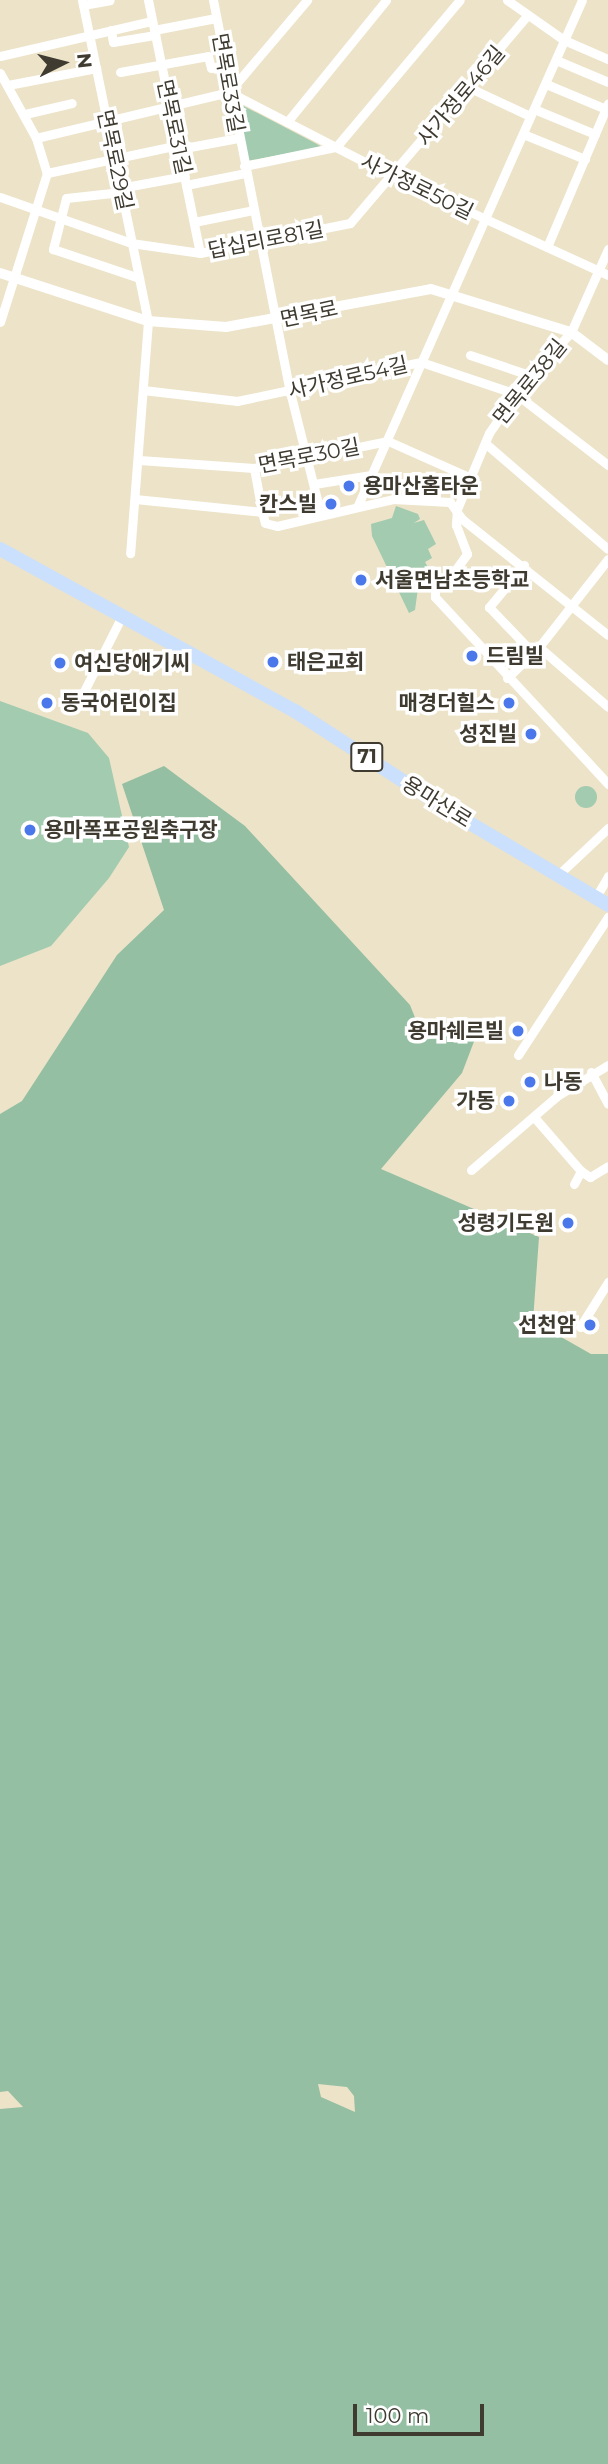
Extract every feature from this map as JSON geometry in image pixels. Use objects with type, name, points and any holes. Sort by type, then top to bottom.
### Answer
[{"type":"main road","name":"용마산로","points":[[0,549],[295,711],[602,901]]},
{"type":"street","points":[[83,3],[110,0]]},
{"type":"street","name":"면목로31길","points":[[148,0],[200,253]]},
{"type":"street","name":"면목로33길","points":[[213,0],[275,321],[321,515]]},
{"type":"street","points":[[36,138],[229,92],[307,0]]},
{"type":"street","points":[[287,122],[386,0]]},
{"type":"street","points":[[139,278],[53,249],[63,219],[66,198],[245,170],[336,147],[460,0]]},
{"type":"street","points":[[506,0],[564,40],[608,59]]},
{"type":"street","points":[[358,505],[582,0]]},
{"type":"street","name":"면목로29길","points":[[83,3],[148,321]]},
{"type":"street","name":"사가정로46길","points":[[394,177],[527,16]]},
{"type":"street","points":[[0,56],[111,30],[154,29],[216,18]]},
{"type":"street","points":[[120,72],[208,55],[211,68],[224,65]]},
{"type":"street","points":[[556,60],[608,82]]},
{"type":"street","points":[[8,85],[96,68]]},
{"type":"street","points":[[0,74],[25,114],[47,173],[0,323]]},
{"type":"street","points":[[546,84],[607,106],[547,247]]},
{"type":"street","points":[[468,87],[532,113],[595,134]]},
{"type":"street","name":"사가정로50길","points":[[229,92],[394,177],[608,275]]},
{"type":"street","points":[[25,114],[72,103]]},
{"type":"street","points":[[523,134],[584,159]]},
{"type":"street","points":[[47,173],[114,158],[238,138]]},
{"type":"street","name":"답십리로81길","points":[[0,197],[131,243],[200,253],[351,223],[394,177]]},
{"type":"street","points":[[194,222],[253,210]]},
{"type":"street","name":"면목로38길","points":[[457,509],[485,443],[516,394],[571,332],[608,249]]},
{"type":"street","points":[[598,272],[608,283]]},
{"type":"street","name":"면목로","points":[[0,273],[148,321],[226,327],[275,321],[431,289],[571,332],[608,360]]},
{"type":"street","points":[[130,553],[148,321]]},
{"type":"street","points":[[470,355],[532,376]]},
{"type":"street","name":"사가정로54길","points":[[142,390],[237,401],[421,362],[516,394],[608,466]]},
{"type":"street","name":"면목로30길","points":[[139,460],[254,468],[388,441],[471,478]]},
{"type":"street","points":[[485,443],[608,549]]},
{"type":"street","points":[[254,468],[265,523],[277,526],[358,505],[421,497],[450,502],[464,520],[524,565],[608,635]]},
{"type":"street","points":[[314,484],[371,475]]},
{"type":"street","points":[[135,499],[262,512]]},
{"type":"street","points":[[457,509],[456,525],[467,554],[450,577],[435,586],[435,597],[507,678],[608,784]]},
{"type":"street","points":[[507,678],[536,650],[608,559]]},
{"type":"street","points":[[524,565],[489,607],[536,650],[608,707]]},
{"type":"street","points":[[76,707],[122,616]]},
{"type":"street","points":[[558,875],[608,828]]},
{"type":"street","points":[[602,901],[608,876]]},
{"type":"street","points":[[518,1055],[608,917]]},
{"type":"street","points":[[471,1170],[591,1072],[608,1065]]},
{"type":"street","points":[[591,1072],[608,1104]]},
{"type":"street","points":[[534,1117],[589,1177],[608,1166]]},
{"type":"street","points":[[574,1184],[581,1171]]},
{"type":"street","points":[[580,1327],[608,1282]]},
{"type":"green space","points":[[236,102],[315,143],[322,147],[247,161]]},
{"type":"green space","points":[[396,506],[418,514],[420,519],[414,523],[424,520],[436,544],[428,549],[432,558],[425,562],[430,571],[418,588],[415,610],[409,613],[372,536],[371,524],[392,518]]},
{"type":"green space","points":[[0,701],[88,733],[109,758],[129,847],[109,878],[51,946],[0,966]]},
{"type":"green space","points":[[164,766],[245,826],[410,1005],[424,1040],[478,1031],[462,1073],[381,1169],[539,1237],[533,1321],[591,1354],[608,1354],[608,2464],[0,2464],[0,2109],[23,2107],[8,2091],[0,2092],[0,1114],[22,1101],[117,955],[164,910],[122,784]],"holes":[[[318,2084],[347,2087],[354,2096],[355,2112],[321,2097]]]},
{"type":"green space","points":[[582,786],[590,786],[597,793],[597,801],[590,808],[582,808],[575,801],[575,793]]},
{"type":"place","name":"용마산홈타운","points":[[349,486]]},
{"type":"place","name":"칸스빌","points":[[331,504]]},
{"type":"place","name":"서울면남초등학교","points":[[361,580]]},
{"type":"place","name":"드림빌","points":[[472,656]]},
{"type":"place","name":"태은교회","points":[[273,662]]},
{"type":"place","name":"여신당애기씨","points":[[60,663]]},
{"type":"place","name":"동국어린이집","points":[[47,703]]},
{"type":"place","name":"매경더힐스","points":[[509,703]]},
{"type":"place","name":"성진빌","points":[[531,734]]},
{"type":"place","name":"용마폭포공원축구장","points":[[30,830]]},
{"type":"place","name":"용마쉐르빌","points":[[518,1031]]},
{"type":"place","name":"나동","points":[[530,1082]]},
{"type":"place","name":"가동","points":[[509,1101]]},
{"type":"place","name":"성령기도원","points":[[568,1223]]},
{"type":"place","name":"선천암","points":[[590,1325]]}]
